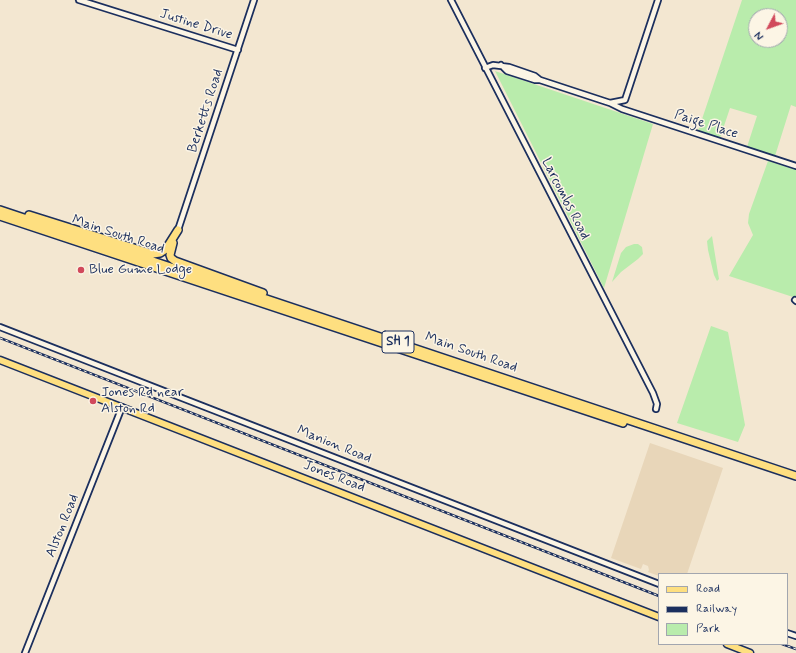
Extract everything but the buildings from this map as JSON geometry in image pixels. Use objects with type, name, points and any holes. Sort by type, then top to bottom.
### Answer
[{"type":"highway","points":[[0,209],[52,221],[153,254],[160,253],[166,249],[178,230]]},
{"type":"highway","name":"Main South Road","points":[[0,209],[796,476]]},
{"type":"highway","name":"Main South Road","points":[[0,216],[796,481]]},
{"type":"highway","points":[[178,230],[170,255],[175,261],[278,298],[314,314]]},
{"type":"main road","name":"Jones Road","points":[[0,360],[658,617]]},
{"type":"main road","points":[[730,645],[750,653]]},
{"type":"street","name":"Justine Drive","points":[[79,0],[238,50]]},
{"type":"street","name":"Berketts Road","points":[[178,230],[254,0]]},
{"type":"street","name":"Larcombs Road","points":[[451,0],[650,389],[657,404],[656,409]]},
{"type":"street","points":[[622,109],[658,0]]},
{"type":"street","name":"Paige Place","points":[[485,68],[493,65],[501,65],[507,71],[610,102],[622,109],[796,166]]},
{"type":"street","name":"Paige Place","points":[[610,102],[625,100]]},
{"type":"street","name":"Manion Road","points":[[0,327],[658,584]]},
{"type":"street","name":"Alston Road","points":[[25,653],[122,407]]},
{"type":"shaded area","points":[[650,443],[723,468],[687,573],[658,573],[658,576],[648,572],[648,566],[643,564],[641,569],[611,558]]},
{"type":"green space","points":[[742,0],[796,0],[796,107],[791,105],[775,156],[747,147],[757,116],[730,108],[720,138],[698,131]]},
{"type":"green space","points":[[495,71],[653,124],[604,288]]},
{"type":"green space","points":[[768,161],[796,170],[796,298],[729,276],[753,235],[748,223],[749,214]]},
{"type":"green space","points":[[712,236],[719,279],[717,281],[714,275],[707,241]]},
{"type":"green space","points":[[638,244],[642,247],[643,254],[621,272],[612,282],[621,253],[626,247]]},
{"type":"green space","points":[[711,326],[728,332],[745,425],[738,442],[677,423]]},
{"type":"railway","points":[[0,338],[658,596]]},
{"type":"railway","points":[[785,645],[796,649]]},
{"type":"place","name":"Blue Gume Lodge","points":[[81,270]]},
{"type":"place","name":"Jones Rd near Alston Rd","points":[[93,401]]}]
